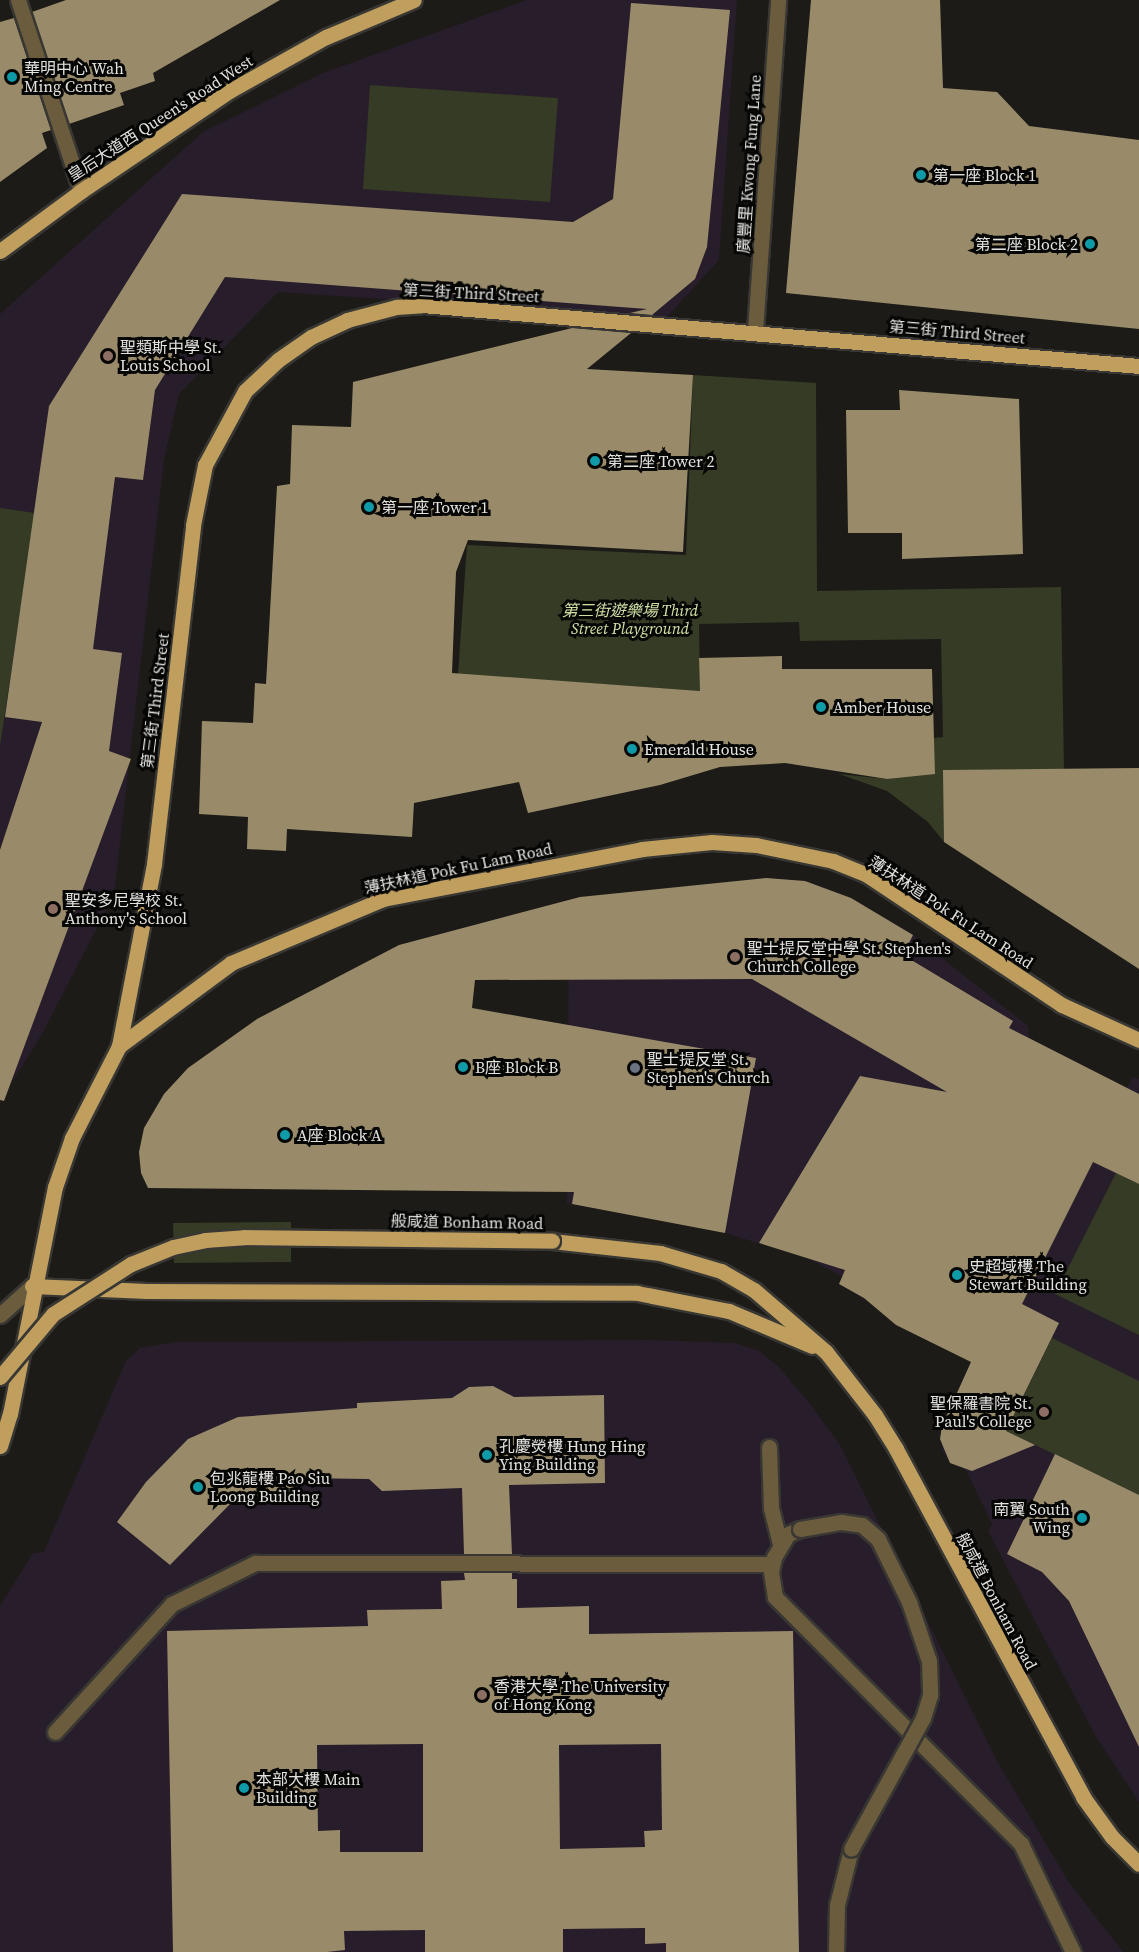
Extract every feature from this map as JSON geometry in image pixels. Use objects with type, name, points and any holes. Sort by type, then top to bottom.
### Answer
[{"type":"main road","name":"皇后大道西 Queen's Road West","points":[[0,251],[81,191],[231,90],[326,37],[414,0]]},
{"type":"main road","name":"第三街 Third Street","points":[[119,1046],[154,864],[192,525],[205,465],[245,391],[278,360],[311,337],[347,320],[396,307],[422,305],[755,331],[1139,366]]},
{"type":"main road","name":"薄扶林道 Pok Fu Lam Road","points":[[0,1446],[10,1414],[32,1286],[49,1207],[72,1138],[119,1046],[231,963],[382,899],[642,849],[712,843],[756,845],[833,861],[867,875],[1053,1000],[1139,1040]]},
{"type":"main road","name":"般咸道 Bonham Road","points":[[0,1377],[53,1314],[131,1264],[173,1247],[205,1240],[244,1237],[552,1241],[660,1253],[721,1271],[754,1290],[826,1352],[875,1414],[1083,1797],[1112,1837],[1139,1864]]},
{"type":"main road","name":"般咸道 Bonham Road","points":[[32,1286],[147,1291],[637,1293],[729,1311],[826,1352]]},
{"type":"street","points":[[18,0],[81,191]]},
{"type":"street","name":"廣豐里 Kwong Fung Lane","points":[[755,331],[778,0]]},
{"type":"street","points":[[0,1315],[32,1286]]},
{"type":"street","points":[[769,1447],[771,1508],[780,1543]]},
{"type":"street","points":[[836,1952],[837,1905],[851,1849],[923,1718],[930,1695],[929,1661],[909,1602],[878,1539],[862,1525],[841,1522],[800,1529],[780,1543],[772,1564],[772,1585],[785,1610],[895,1720],[1021,1844],[1073,1952]]},
{"type":"street","points":[[55,1732],[172,1604],[255,1563],[772,1564]]},
{"type":"shaded area","name":"聖類斯中學 St. Louis School","points":[[527,0],[737,0],[719,260],[666,318],[278,292],[179,394],[164,460],[114,895],[42,1034],[0,1101],[0,314],[203,132],[323,73]]},
{"type":"shaded area","points":[[766,878],[805,881],[851,898],[913,935],[1028,1026],[1029,1038],[1127,1088],[1133,1077],[1139,1079],[1139,1802],[1096,1737],[988,1531],[992,1524],[966,1470],[950,1463],[942,1450],[942,1426],[971,1362],[839,1284],[842,1277],[798,1252],[754,1242],[726,1233],[727,1230],[567,1203],[569,900]]},
{"type":"shaded area","name":"香港大學 The University of Hong Kong","points":[[649,1340],[735,1343],[759,1351],[779,1367],[810,1404],[840,1445],[997,1761],[1068,1881],[1123,1952],[0,1952],[0,1606],[33,1553],[44,1552],[126,1361],[140,1348],[175,1342]]},
{"type":"green space","points":[[370,85],[558,98],[550,202],[363,189]]},
{"type":"green space","name":"第三街遊樂場 Third Street Playground","points":[[693,375],[816,383],[817,591],[1061,587],[1064,769],[944,842],[928,822],[887,791],[839,774],[887,779],[934,772],[934,738],[943,737],[941,639],[800,641],[799,622],[699,624],[700,691],[458,674],[467,545],[686,555]]},
{"type":"green space","points":[[0,508],[35,513],[0,746]]},
{"type":"green space","points":[[1116,1173],[1139,1184],[1139,1335],[1055,1294]]},
{"type":"green space","points":[[291,1222],[291,1262],[174,1263],[173,1223]]},
{"type":"green space","points":[[1052,1338],[1139,1381],[1139,1495],[1006,1431]]},
{"type":"building","points":[[66,0],[280,0],[153,73],[155,81],[120,93],[124,105],[69,124],[32,12]]},
{"type":"building","points":[[811,0],[940,0],[943,88],[997,92],[1029,126],[1139,140],[1139,329],[786,293]]},
{"type":"building","points":[[631,3],[730,10],[707,247],[695,279],[652,315],[630,313],[647,309],[225,277],[155,390],[143,480],[115,477],[93,649],[122,653],[109,751],[131,759],[4,1101],[0,1100],[0,850],[42,722],[5,717],[49,406],[182,194],[573,222],[613,199]]},
{"type":"building","name":"華明中心 Wah Ming Centre","points":[[14,18],[51,130],[42,133],[47,148],[0,182],[0,22]]},
{"type":"building","points":[[572,328],[631,333],[587,369],[693,375],[683,552],[468,540],[456,572],[452,673],[700,691],[699,658],[782,656],[782,669],[932,669],[935,774],[887,779],[785,763],[720,767],[660,785],[528,813],[519,782],[414,803],[412,837],[287,829],[286,851],[247,849],[248,817],[199,814],[202,721],[253,723],[255,683],[266,684],[277,486],[290,484],[292,425],[351,427],[353,382]]},
{"type":"building","points":[[899,390],[1019,399],[1023,554],[902,559],[902,533],[848,533],[846,410],[900,410]]},
{"type":"building","points":[[1139,768],[1139,969],[944,842],[943,770]]},
{"type":"building","points":[[766,878],[805,881],[851,898],[913,935],[903,955],[1013,1021],[1009,1028],[1139,1094],[1139,1184],[1093,1162],[1022,1304],[1059,1323],[1006,1431],[1035,1445],[972,1471],[950,1463],[940,1439],[942,1426],[971,1362],[896,1325],[864,1298],[839,1284],[845,1270],[759,1243],[860,1076],[947,1092],[752,979],[475,980],[472,1008],[756,1058],[725,1233],[572,1204],[574,1192],[148,1188],[141,1173],[139,1152],[144,1128],[164,1094],[188,1068],[257,1019],[399,945],[580,897]]},
{"type":"building","points":[[493,1386],[514,1397],[604,1395],[605,1483],[509,1485],[512,1554],[464,1554],[462,1488],[382,1491],[369,1479],[296,1478],[296,1495],[237,1497],[170,1565],[117,1522],[146,1482],[188,1439],[238,1417],[357,1408],[357,1403],[452,1398],[469,1387]]},
{"type":"building","points":[[1055,1454],[1139,1495],[1139,1747],[1069,1601],[1042,1572],[1007,1554]]},
{"type":"building","name":"本部大樓 Main Building","points":[[464,1573],[512,1573],[512,1579],[517,1579],[517,1608],[589,1606],[589,1634],[793,1631],[799,1952],[666,1952],[666,1943],[645,1944],[645,1928],[563,1929],[563,1952],[425,1952],[425,1930],[344,1931],[345,1950],[327,1952],[173,1952],[167,1631],[368,1626],[367,1610],[442,1609],[441,1581],[465,1580]],"holes":[[[423,1744],[423,1852],[340,1852],[340,1830],[318,1831],[317,1745]],[[661,1744],[662,1830],[644,1831],[645,1847],[560,1849],[559,1745]]]},
{"type":"place","name":"華明中心 Wah Ming Centre","points":[[12,77]]},
{"type":"place","name":"第一座 Block 1","points":[[921,175]]},
{"type":"place","name":"第二座 Block 2","points":[[1090,244]]},
{"type":"place","name":"聖類斯中學 St. Louis School","points":[[108,356]]},
{"type":"place","name":"第二座 Tower 2","points":[[595,461]]},
{"type":"place","name":"第一座 Tower 1","points":[[369,507]]},
{"type":"place","name":"Amber House","points":[[821,707]]},
{"type":"place","name":"Emerald House","points":[[632,749]]},
{"type":"place","name":"聖安多尼學校 St. Anthony's School","points":[[53,909]]},
{"type":"place","name":"聖士提反堂中學 St. Stephen's Church College","points":[[735,957]]},
{"type":"place","name":"B座 Block B","points":[[463,1067]]},
{"type":"place","name":"聖士提反堂 St. Stephen's Church","points":[[635,1068]]},
{"type":"place","name":"A座 Block A","points":[[285,1135]]},
{"type":"place","name":"史超域樓 The Stewart Building","points":[[957,1275]]},
{"type":"place","name":"聖保羅書院 St. Paul's College","points":[[1044,1412]]},
{"type":"place","name":"孔慶熒樓 Hung Hing Ying Building","points":[[487,1455]]},
{"type":"place","name":"包兆龍樓 Pao Siu Loong Building","points":[[198,1487]]},
{"type":"place","name":"南翼 South Wing","points":[[1082,1518]]},
{"type":"place","name":"香港大學 The University of Hong Kong","points":[[482,1695]]},
{"type":"place","name":"本部大樓 Main Building","points":[[244,1788]]}]
